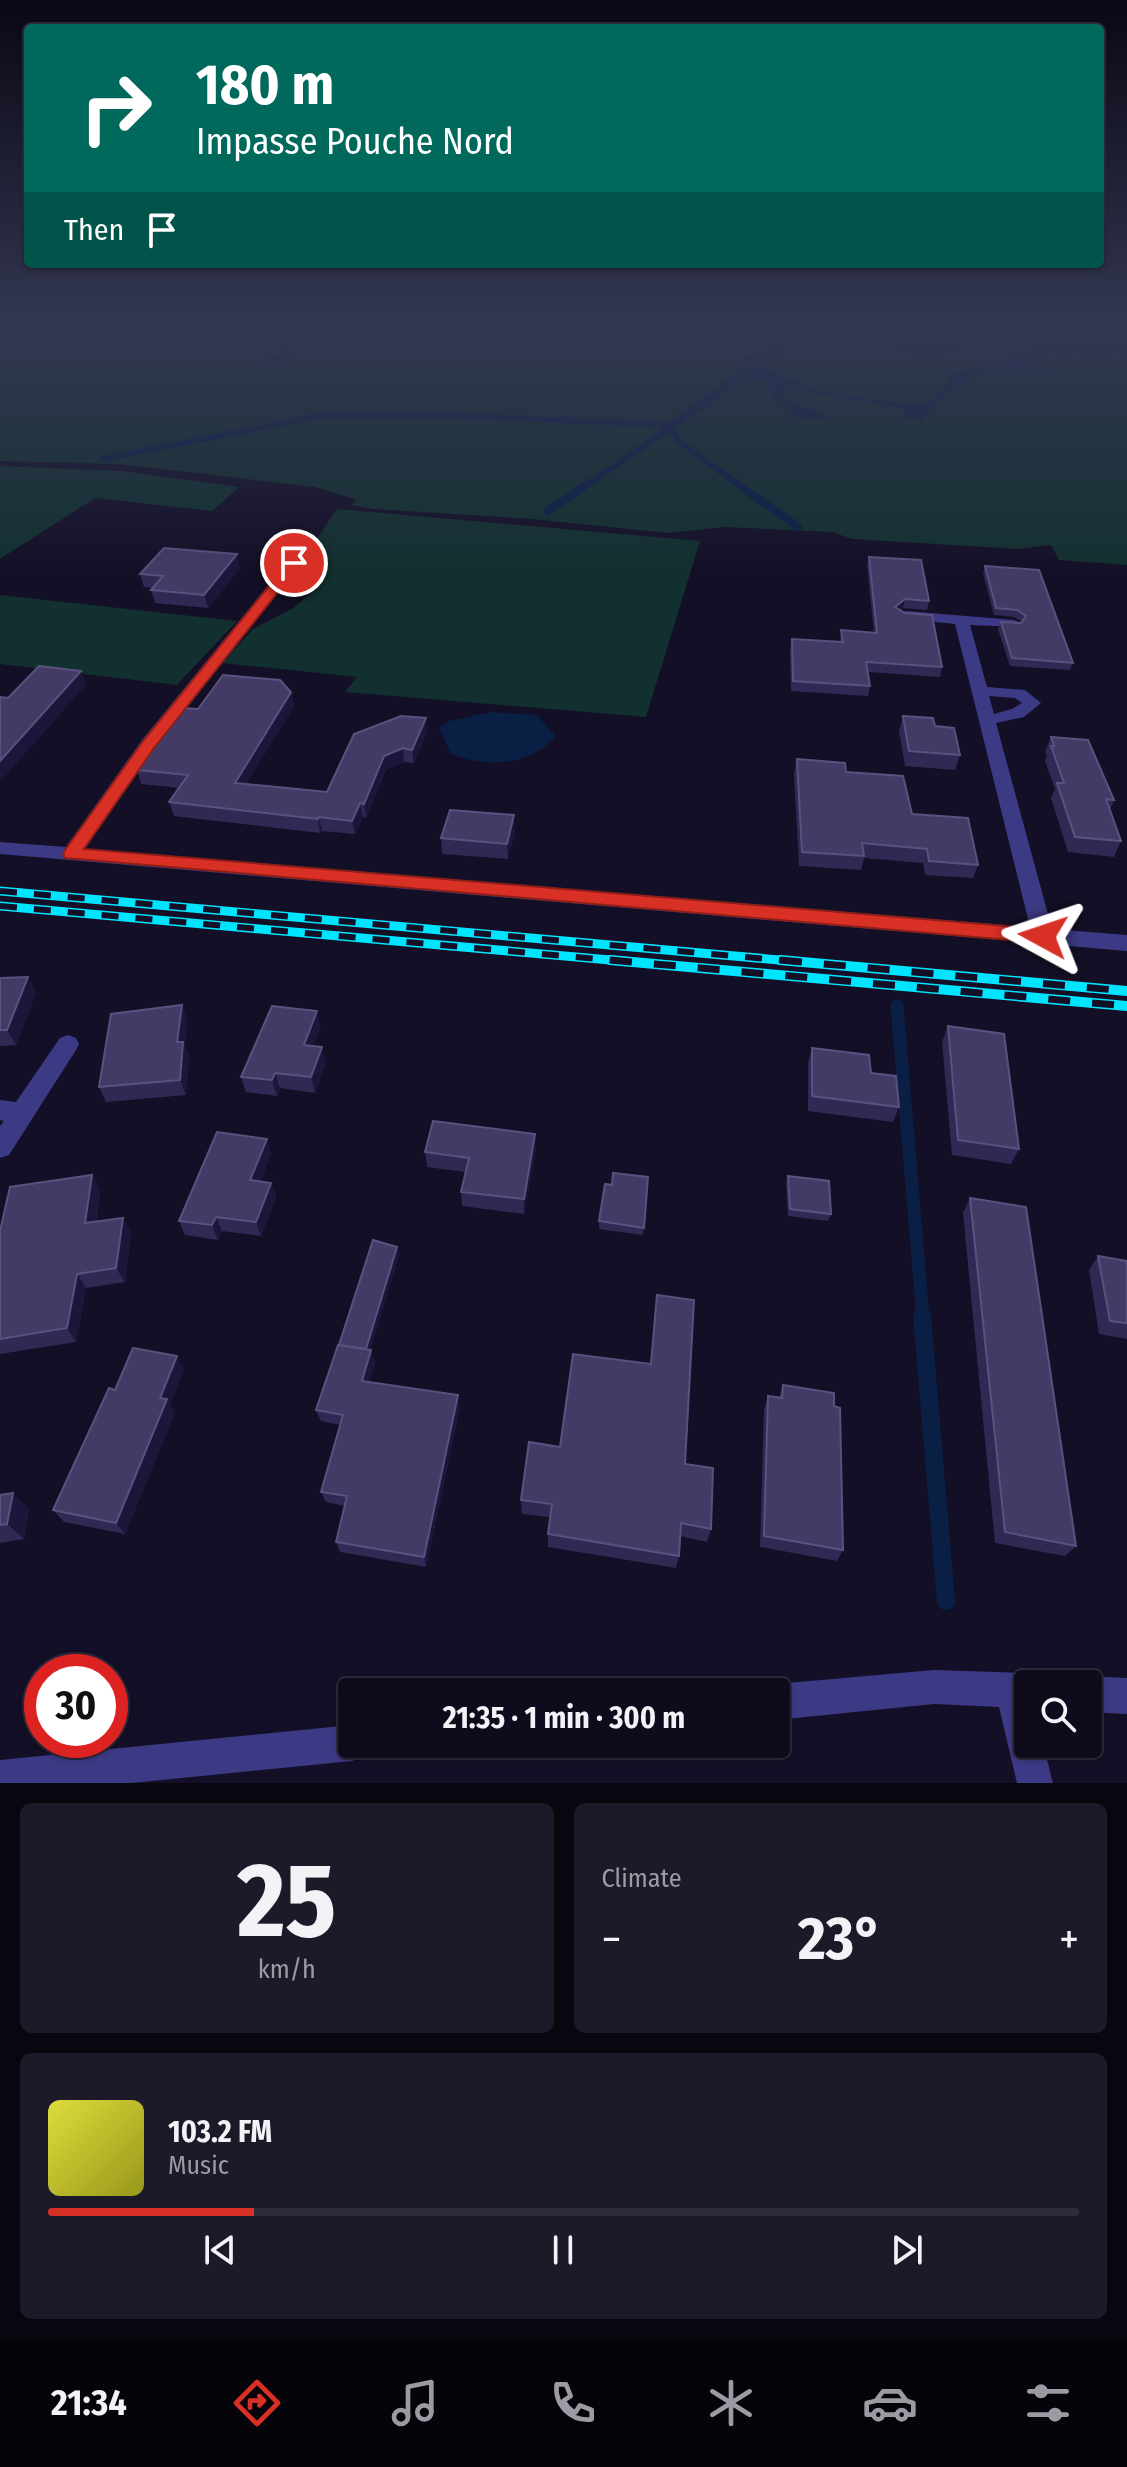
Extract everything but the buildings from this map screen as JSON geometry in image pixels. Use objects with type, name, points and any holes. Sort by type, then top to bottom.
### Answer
[{"type":"street","points":[[71,854],[148,744],[294,563]]},
{"type":"street","points":[[903,615],[1014,624]]},
{"type":"street","points":[[961,619],[1043,936]]},
{"type":"street","points":[[978,691],[1019,693],[1033,703],[1018,713],[985,721]]},
{"type":"street","points":[[0,848],[1127,943]]},
{"type":"street","points":[[0,1147],[11,1111],[68,1044]]},
{"type":"street","points":[[790,1701],[934,1687],[1014,1690]]},
{"type":"street","points":[[1102,1695],[1127,1696]]},
{"type":"street","points":[[0,1778],[338,1744]]},
{"type":"street","points":[[1031,1758],[1035,1783]]},
{"type":"green space","points":[[0,409],[1127,409],[1127,565],[1059,560],[1051,545],[1018,549],[852,539],[832,532],[724,527],[667,533],[532,519],[373,509],[351,505],[357,500],[315,487],[118,464],[0,461]]},
{"type":"green space","points":[[0,466],[122,471],[239,487],[212,511],[95,498],[0,559]]},
{"type":"green space","points":[[337,509],[700,541],[646,717],[345,692],[357,677],[222,663],[253,629],[293,608],[315,590],[321,562],[302,560]]},
{"type":"green space","points":[[0,595],[237,621],[177,685],[0,664]]},
{"type":"water","points":[[687,409],[694,409],[673,425],[668,423]]},
{"type":"water","points":[[789,409],[809,409],[827,420],[792,416],[794,413]]},
{"type":"water","points":[[931,410],[924,414],[922,421],[903,417],[906,411]]},
{"type":"water","points":[[491,712],[537,715],[556,737],[533,754],[506,762],[479,761],[451,754],[439,728],[449,721]]},
{"type":"waterway","points":[[670,428],[697,409]]},
{"type":"waterway","points":[[916,416],[925,409]]},
{"type":"waterway","points":[[103,459],[325,415],[428,415],[656,424],[670,428]]},
{"type":"waterway","points":[[587,485],[670,428]]},
{"type":"waterway","points":[[670,428],[678,441],[739,485]]},
{"type":"waterway","points":[[548,511],[589,483]]},
{"type":"waterway","points":[[736,483],[798,527]]},
{"type":"waterway","points":[[897,1006],[923,1318]]},
{"type":"waterway","points":[[922,1316],[946,1601]]},
{"type":"railway","points":[[0,891],[802,962]]},
{"type":"railway","points":[[0,906],[633,962]]},
{"type":"railway","points":[[610,960],[1127,1006]]},
{"type":"railway","points":[[780,960],[1127,991]]},
{"type":"route","points":[[294,563],[148,744],[71,854],[1043,936]]}]
